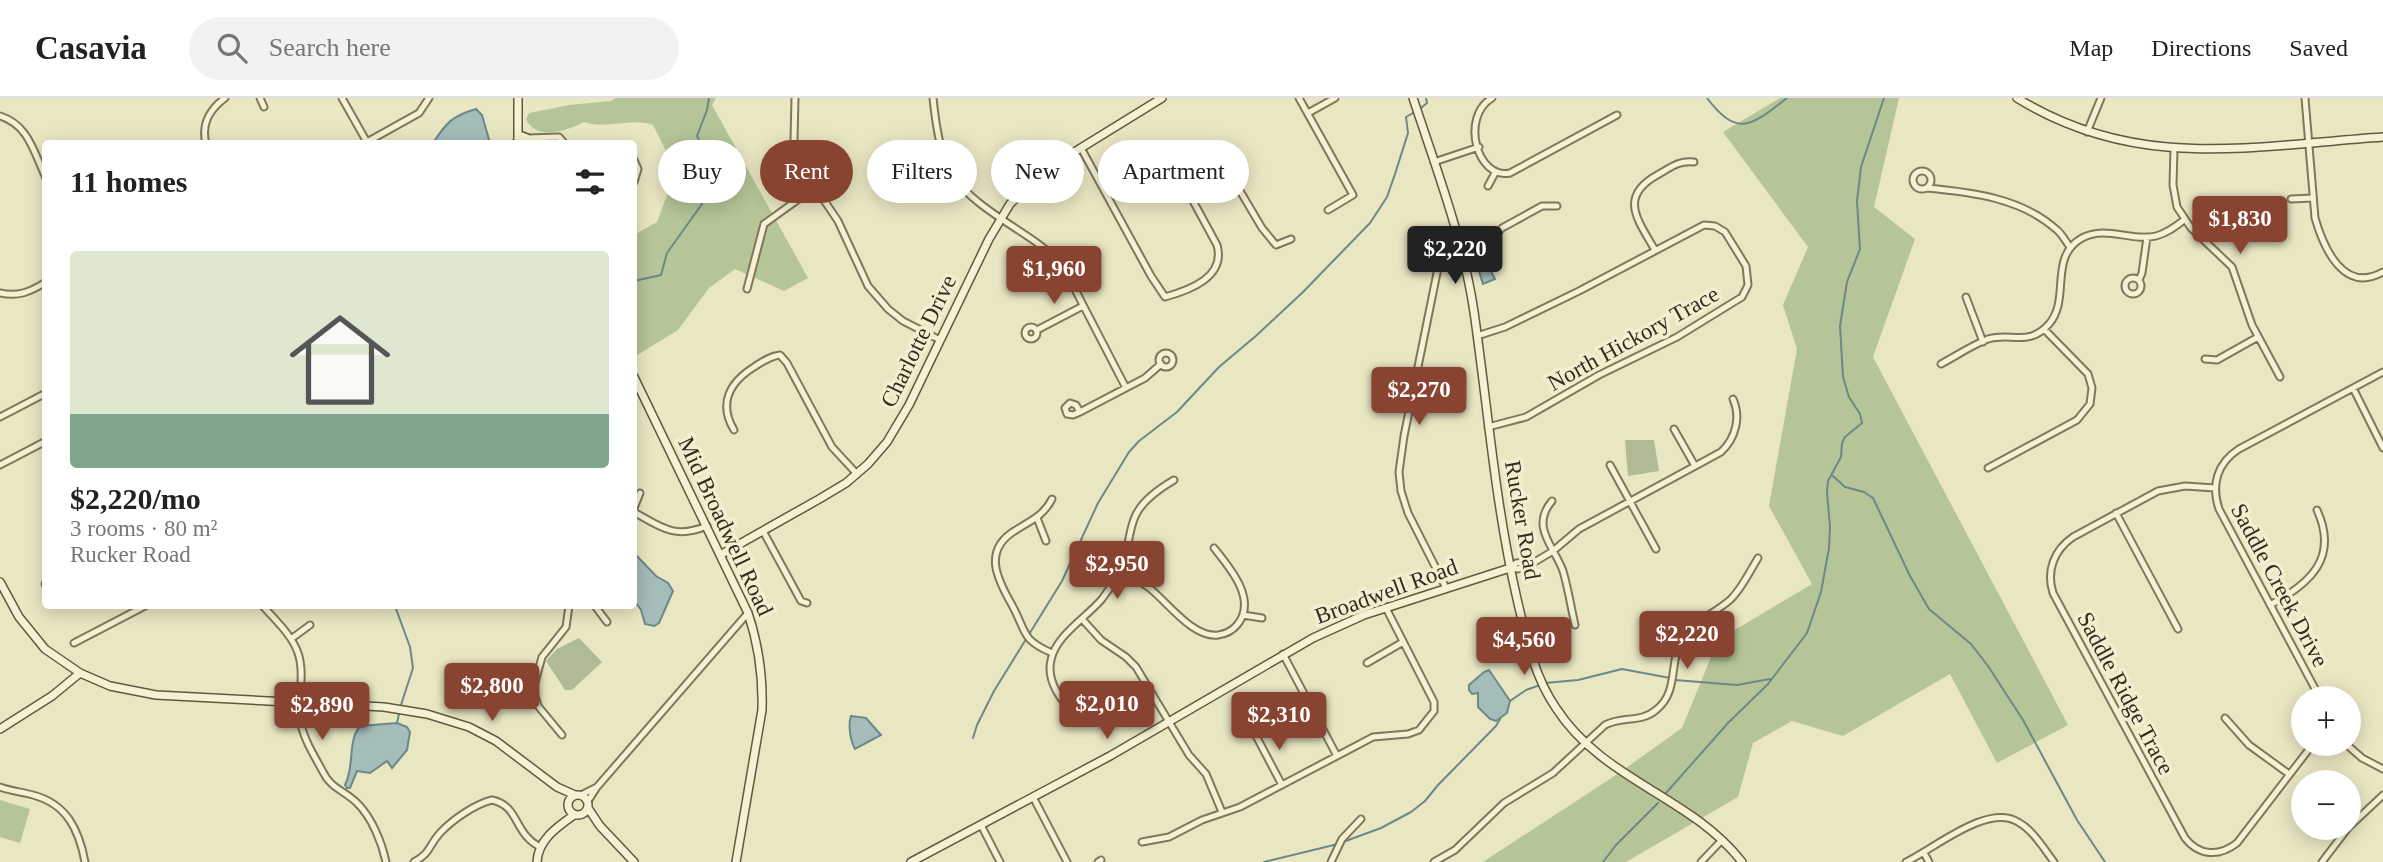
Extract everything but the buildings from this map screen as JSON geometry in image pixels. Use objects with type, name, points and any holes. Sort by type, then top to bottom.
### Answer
[{"type":"street","points":[[206,140],[204,125],[210,112],[225,98]]},
{"type":"street","points":[[260,98],[264,107]]},
{"type":"street","points":[[342,98],[366,140]]},
{"type":"street","points":[[373,140],[419,113],[429,98]]},
{"type":"street","points":[[518,98],[523,140]]},
{"type":"street","points":[[794,140],[795,98]]},
{"type":"street","points":[[933,98],[938,140],[947,166],[968,195],[1055,256],[1126,387]]},
{"type":"street","name":"Charlotte Drive","points":[[1084,146],[1162,98]]},
{"type":"street","points":[[1299,98],[1353,195],[1328,210]]},
{"type":"street","points":[[1308,113],[1335,98]]},
{"type":"street","name":"Rucker Road","points":[[1413,98],[1462,253],[1476,336],[1502,534],[1537,672],[1555,707],[1584,744],[1608,763],[1695,818],[1722,840],[1742,862]]},
{"type":"street","points":[[1492,98],[1480,107],[1475,116],[1475,135],[1486,165],[1495,173],[1510,173],[1617,115]]},
{"type":"street","points":[[2017,98],[2059,121],[2087,132],[2127,142],[2174,149],[2211,150],[2383,137]]},
{"type":"street","points":[[2087,132],[2101,98]]},
{"type":"street","points":[[2305,98],[2315,218],[2319,232],[2343,272],[2354,278],[2367,279],[2383,272]]},
{"type":"street","points":[[0,116],[11,120],[25,132],[42,169]]},
{"type":"street","points":[[532,140],[559,137],[562,140]]},
{"type":"street","points":[[1434,162],[1479,148]]},
{"type":"street","points":[[2174,149],[2173,194],[2177,207],[2184,220],[2232,267],[2247,315],[2280,377]]},
{"type":"street","points":[[1084,155],[1098,180]]},
{"type":"street","points":[[1655,250],[1635,214],[1637,193],[1647,180],[1677,164],[1694,162]]},
{"type":"street","points":[[1488,186],[1495,173]]},
{"type":"street","points":[[1927,188],[1972,192],[1996,198],[2027,211],[2057,230],[2070,247]]},
{"type":"street","points":[[2291,199],[2313,198]]},
{"type":"street","points":[[747,289],[764,224],[793,203]]},
{"type":"street","points":[[825,203],[838,221],[862,276],[877,298],[903,321],[940,340]]},
{"type":"street","name":"Charlotte Drive","points":[[720,555],[821,498],[857,474],[878,453],[896,428],[1011,203]]},
{"type":"street","points":[[1111,203],[1165,297],[1180,293],[1205,279],[1219,264],[1217,245],[1194,203]]},
{"type":"street","points":[[1247,203],[1276,245],[1291,239]]},
{"type":"street","points":[[1446,588],[1408,513],[1401,491],[1399,472],[1439,263],[1484,247],[1502,228],[1542,206],[1557,206]]},
{"type":"street","points":[[1941,364],[1983,342],[1996,338],[2025,338],[2044,329],[2058,308],[2061,267],[2070,247],[2082,238],[2097,233],[2147,237],[2165,233],[2184,220]]},
{"type":"street","name":"North Hickory Trace","points":[[1476,336],[1504,327],[1572,295],[1700,226],[1720,228],[1729,236],[1748,271],[1746,291],[1736,302],[1677,337],[1599,374],[1526,417],[1508,424],[1488,426]]},
{"type":"street","points":[[2139,281],[2147,237]]},
{"type":"street","points":[[0,293],[19,295],[42,284]]},
{"type":"street","points":[[1966,297],[1983,342]]},
{"type":"street","points":[[1037,330],[1083,306]]},
{"type":"street","points":[[1988,468],[2077,420],[2090,404],[2092,388],[2088,374],[2044,329]]},
{"type":"street","points":[[2205,359],[2217,360],[2258,337]]},
{"type":"street","points":[[734,430],[727,401],[732,386],[745,373],[771,356],[780,355],[787,363],[832,447],[857,474]]},
{"type":"street","points":[[1080,412],[1145,378],[1161,364]]},
{"type":"street","name":"Saddle Creek Drive","points":[[2314,686],[2219,509],[2215,488],[2220,468],[2234,453],[2383,372]]},
{"type":"street","name":"Mid Broadwell Road","points":[[637,383],[748,613],[761,659],[762,710],[736,862]]},
{"type":"street","points":[[2353,388],[2383,448]]},
{"type":"street","points":[[0,417],[42,395]]},
{"type":"street","points":[[1510,568],[1516,563],[1532,561],[1553,551],[1579,529],[1721,452],[1731,441],[1737,415],[1733,399]]},
{"type":"street","points":[[1674,429],[1695,466]]},
{"type":"street","points":[[0,465],[42,443]]},
{"type":"street","points":[[1610,465],[1656,549]]},
{"type":"street","points":[[1077,715],[1054,685],[1050,672],[1052,653],[1106,594],[1118,572],[1138,510],[1174,480]]},
{"type":"street","name":"Saddle Ridge Trace","points":[[2215,488],[2185,486],[2167,489],[2073,537],[2062,545],[2052,565],[2051,587],[2185,838],[2193,847],[2218,853],[2230,849],[2303,756]]},
{"type":"street","points":[[637,502],[640,493]]},
{"type":"street","points":[[1052,499],[1043,513],[1003,541],[996,552],[995,566],[1022,630],[1035,646],[1052,653]]},
{"type":"street","points":[[1552,501],[1545,512],[1542,525],[1563,572],[1575,625]]},
{"type":"street","points":[[2270,605],[2301,588],[2318,567],[2324,538],[2317,510]]},
{"type":"street","points":[[637,512],[675,533],[689,533],[707,526]]},
{"type":"street","points":[[2116,513],[2178,629]]},
{"type":"street","points":[[1037,518],[1046,541]]},
{"type":"street","points":[[763,531],[801,601],[807,603]]},
{"type":"street","points":[[1118,572],[1139,580],[1150,588],[1193,627],[1205,634],[1218,635],[1231,631],[1243,615],[1245,602],[1241,589],[1214,548]]},
{"type":"street","points":[[1434,862],[1455,850],[1504,803],[1553,773],[1600,729],[1611,722],[1641,718],[1659,709],[1670,692],[1678,648],[1684,636],[1735,594],[1758,558]]},
{"type":"street","name":"Broadwell Road","points":[[912,862],[1169,722],[1283,654],[1337,626],[1510,568]]},
{"type":"street","points":[[0,582],[30,633],[46,649],[80,673],[110,686],[143,694],[402,709],[446,719],[484,735],[530,764],[557,787],[583,800],[600,825],[634,862]]},
{"type":"street","points":[[1142,842],[1169,837],[1222,812],[1240,807],[1373,737],[1408,734],[1419,730],[1434,711],[1434,702],[1386,608]]},
{"type":"street","points":[[74,643],[139,609]]},
{"type":"street","points":[[266,609],[291,639],[300,660],[302,725],[307,740],[325,776],[336,789],[364,811],[386,862]]},
{"type":"street","points":[[562,735],[538,706],[533,689],[542,657],[566,627],[569,609]]},
{"type":"street","points":[[597,609],[607,622]]},
{"type":"street","points":[[537,862],[540,847],[597,787],[748,613]]},
{"type":"street","points":[[1243,615],[1262,618]]},
{"type":"street","points":[[1082,619],[1101,640],[1136,667],[1189,755],[1206,774],[1222,812]]},
{"type":"street","points":[[291,639],[310,625]]},
{"type":"street","points":[[1367,663],[1404,642]]},
{"type":"street","points":[[1283,654],[1337,755]]},
{"type":"street","points":[[0,729],[46,700],[80,673]]},
{"type":"street","points":[[514,705],[536,698]]},
{"type":"street","points":[[2225,718],[2249,745],[2289,774]]},
{"type":"street","points":[[1255,724],[1254,732],[1282,785]]},
{"type":"street","points":[[2360,756],[2383,769]]},
{"type":"street","points":[[0,787],[43,798],[59,808],[76,828],[85,862]]},
{"type":"street","points":[[557,787],[573,810],[600,825]]},
{"type":"street","points":[[2361,816],[2383,795]]},
{"type":"street","points":[[1033,797],[1067,862]]},
{"type":"street","points":[[414,862],[430,851],[442,831],[477,806],[492,800],[506,806],[525,837],[540,847]]},
{"type":"street","points":[[573,810],[583,800]]},
{"type":"street","points":[[1906,862],[1984,819],[2000,816],[2012,818],[2023,825],[2054,862]]},
{"type":"street","points":[[1331,862],[1342,839],[1361,819]]},
{"type":"street","points":[[981,825],[1000,862]]},
{"type":"street","points":[[1701,862],[1722,840]]},
{"type":"street","points":[[2322,862],[2339,840]]},
{"type":"street","points":[[1924,853],[1929,862]]},
{"type":"green space","points":[[616,98],[716,98],[712,105],[731,140],[660,140],[653,125],[636,122],[601,125],[584,122],[561,131],[545,132],[531,126],[526,120],[529,113],[569,105],[611,101]]},
{"type":"green space","points":[[1780,98],[1899,98],[1874,207],[1915,239],[1873,357],[2068,725],[1997,763],[1950,674],[1843,736],[1792,721],[1753,743],[1738,797],[1626,862],[1483,862],[1619,773],[1682,728],[1718,640],[1812,584],[1769,506],[1797,349],[1783,305],[1808,247],[1723,132]]},
{"type":"green space","points":[[746,166],[760,192],[760,203],[766,203],[808,278],[784,291],[735,269],[709,288],[678,330],[637,355],[637,233],[657,222],[664,203],[746,203]]},
{"type":"green space","points":[[1625,440],[1654,440],[1659,471],[1628,476]]},
{"type":"green space","points":[[579,638],[602,662],[572,690],[565,690],[546,661],[557,649]]},
{"type":"green space","points":[[0,800],[30,809],[20,843],[0,837]]},
{"type":"water","points":[[476,109],[482,115],[489,140],[435,140],[450,121]]},
{"type":"water","points":[[1483,256],[1495,279],[1483,284],[1475,259]]},
{"type":"water","points":[[637,556],[656,576],[668,583],[673,591],[659,623],[654,626],[645,624],[637,604]]},
{"type":"water","points":[[1489,670],[1510,701],[1507,713],[1496,721],[1490,719],[1478,707],[1478,693],[1472,694],[1469,690],[1469,685]]},
{"type":"water","points":[[851,716],[866,718],[881,735],[855,749],[850,733]]},
{"type":"water","points":[[397,723],[407,727],[410,732],[407,750],[392,768],[387,761],[370,773],[357,771],[350,788],[347,788],[345,785],[354,739],[360,726]]},
{"type":"waterway","points":[[637,280],[661,275],[667,253],[702,204],[711,163],[697,136],[709,98]]},
{"type":"waterway","points":[[1421,108],[1427,103],[1426,98]]},
{"type":"waterway","points":[[1707,98],[1718,111],[1737,123],[1754,121],[1787,98]]},
{"type":"waterway","points":[[1666,793],[1728,723],[1768,684],[1807,633],[1821,592],[1829,548],[1828,481],[1841,457],[1845,437],[1862,423],[1843,377],[1840,326],[1847,282],[1860,249],[1857,201],[1861,167],[1884,98]]},
{"type":"waterway","points":[[973,738],[994,691],[1062,581],[1098,503],[1129,452],[1177,412],[1219,367],[1303,292],[1370,223],[1387,197],[1408,133],[1406,117],[1413,113]]},
{"type":"waterway","points":[[1833,476],[1845,487],[1864,492],[1873,498],[1929,609],[1971,644],[1988,666],[2023,720],[2077,820],[2105,862]]},
{"type":"waterway","points":[[396,609],[410,647],[413,668],[400,708]]},
{"type":"waterway","points":[[1545,683],[1578,680],[1622,669],[1670,678]]},
{"type":"waterway","points":[[1675,680],[1737,685],[1770,679]]},
{"type":"waterway","points":[[1510,701],[1526,690],[1540,685]]},
{"type":"waterway","points":[[397,723],[399,714]]},
{"type":"waterway","points":[[1343,842],[1381,828],[1411,812],[1425,801],[1500,719]]},
{"type":"waterway","points":[[1603,862],[1658,803]]},
{"type":"waterway","points":[[1264,862],[1338,844]]}]
